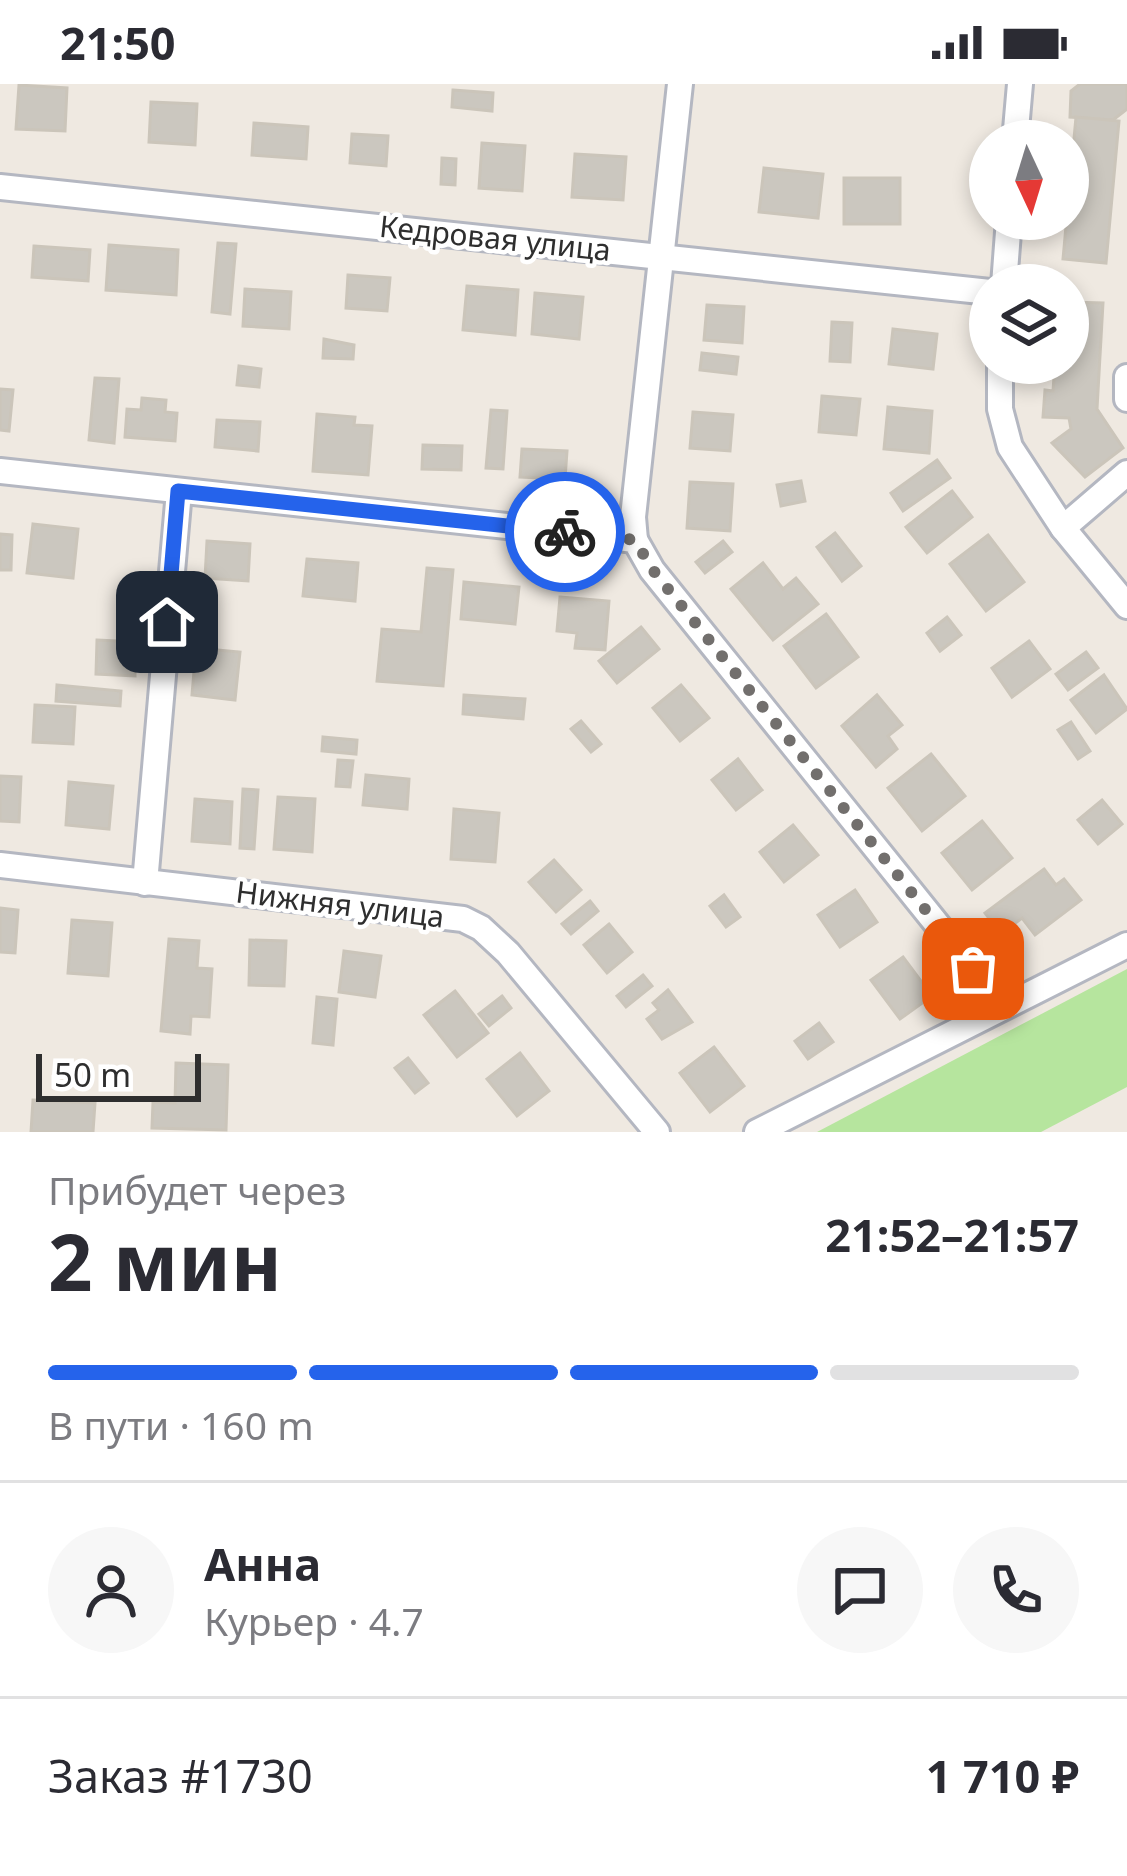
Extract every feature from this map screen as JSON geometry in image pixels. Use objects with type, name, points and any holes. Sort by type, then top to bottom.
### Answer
[{"type":"street","points":[[680,84],[633,518],[635,540],[667,588],[1002,1005]]},
{"type":"street","points":[[1017,120],[1020,84]]},
{"type":"street","name":"Кедровая улица","points":[[0,187],[969,290]]},
{"type":"street","points":[[1127,376],[1127,399]]},
{"type":"street","points":[[1000,384],[1000,409],[1010,447],[1063,528],[1127,606]]},
{"type":"street","points":[[0,471],[635,540]]},
{"type":"street","points":[[1063,528],[1127,473]]},
{"type":"street","points":[[145,883],[178,491]]},
{"type":"street","name":"Нижняя улица","points":[[0,866],[463,919],[481,928],[508,953],[656,1132]]},
{"type":"street","points":[[758,1132],[1127,945]]},
{"type":"green space","points":[[1127,969],[1127,1087],[1041,1132],[817,1132]]},
{"type":"building","points":[[1080,84],[1127,84],[1127,109],[1113,120],[1070,117],[1071,91]]},
{"type":"building","points":[[19,85],[67,88],[65,131],[16,129]]},
{"type":"building","points":[[453,90],[493,93],[492,111],[452,107]]},
{"type":"building","points":[[151,102],[197,104],[195,145],[149,142]]},
{"type":"building","points":[[1076,117],[1119,121],[1106,263],[1063,259],[1065,240],[1089,240],[1089,120]]},
{"type":"building","points":[[254,123],[308,127],[306,159],[252,155]]},
{"type":"building","points":[[352,134],[388,136],[386,166],[350,163]]},
{"type":"building","points":[[482,143],[525,146],[522,191],[479,188]]},
{"type":"building","points":[[575,154],[626,157],[623,200],[572,197]]},
{"type":"building","points":[[442,158],[456,159],[455,185],[441,184]]},
{"type":"building","points":[[764,168],[823,174],[818,218],[759,212]]},
{"type":"building","points":[[844,178],[900,178],[900,224],[844,224]]},
{"type":"building","points":[[218,243],[236,244],[230,314],[212,312]]},
{"type":"building","points":[[109,245],[178,250],[176,295],[106,290]]},
{"type":"building","points":[[34,246],[90,250],[88,281],[32,277]]},
{"type":"building","points":[[348,275],[390,278],[387,311],[346,308]]},
{"type":"building","points":[[467,286],[518,290],[515,335],[463,330]]},
{"type":"building","points":[[245,289],[291,292],[289,329],[243,326]]},
{"type":"building","points":[[535,293],[583,297],[579,339],[532,334]]},
{"type":"building","points":[[1089,303],[1103,303],[1097,409],[1123,448],[1085,477],[1052,443],[1071,429],[1069,418],[1043,417],[1045,390],[1053,391],[1054,384],[1089,384]]},
{"type":"building","points":[[707,305],[744,307],[742,343],[704,340]]},
{"type":"building","points":[[832,322],[852,323],[850,362],[830,361]]},
{"type":"building","points":[[893,329],[937,334],[933,369],[889,364]]},
{"type":"building","points":[[324,339],[354,345],[353,359],[323,358]]},
{"type":"building","points":[[702,353],[738,357],[736,374],[700,370]]},
{"type":"building","points":[[239,366],[261,369],[259,387],[237,385]]},
{"type":"building","points":[[95,378],[119,379],[114,443],[89,440]]},
{"type":"building","points":[[0,389],[13,390],[9,431],[0,430]]},
{"type":"building","points":[[822,396],[860,399],[856,435],[819,432]]},
{"type":"building","points":[[142,398],[166,400],[165,412],[177,413],[175,441],[125,437],[127,409],[141,410]]},
{"type":"building","points":[[888,407],[932,411],[929,453],[884,449]]},
{"type":"building","points":[[491,410],[507,411],[503,469],[486,468]]},
{"type":"building","points":[[693,412],[733,415],[730,451],[690,448]]},
{"type":"building","points":[[317,414],[355,417],[354,425],[372,426],[368,475],[313,471]]},
{"type":"building","points":[[217,420],[260,422],[258,451],[215,447]]},
{"type":"building","points":[[423,445],[462,446],[461,470],[422,469]]},
{"type":"building","points":[[522,449],[567,451],[565,479],[520,477]]},
{"type":"building","points":[[937,460],[950,478],[903,511],[891,493]]},
{"type":"building","points":[[801,481],[805,501],[781,506],[777,485]]},
{"type":"building","points":[[690,482],[733,484],[730,531],[687,528]]},
{"type":"building","points":[[952,491],[972,517],[927,553],[906,527]]},
{"type":"building","points":[[33,524],[78,529],[73,578],[27,573]]},
{"type":"building","points":[[835,533],[861,566],[842,581],[817,547]]},
{"type":"building","points":[[0,534],[12,535],[11,570],[0,570]]},
{"type":"building","points":[[988,535],[1024,582],[986,611],[950,564]]},
{"type":"building","points":[[207,541],[250,544],[248,581],[205,578]]},
{"type":"building","points":[[723,541],[732,552],[705,573],[696,562]]},
{"type":"building","points":[[307,559],[358,563],[355,601],[303,596]]},
{"type":"building","points":[[763,563],[783,589],[796,578],[818,604],[773,640],[731,589]]},
{"type":"building","points":[[427,568],[453,570],[443,686],[377,681],[382,629],[421,632]]},
{"type":"building","points":[[464,582],[519,587],[515,624],[461,619]]},
{"type":"building","points":[[560,597],[609,601],[605,650],[575,648],[577,633],[557,631]]},
{"type":"building","points":[[826,614],[858,657],[816,688],[784,646]]},
{"type":"building","points":[[947,617],[961,635],[940,651],[927,633]]},
{"type":"building","points":[[641,627],[659,649],[617,683],[599,661]]},
{"type":"building","points":[[97,640],[135,642],[135,676],[96,674]]},
{"type":"building","points":[[1029,641],[1050,669],[1012,697],[992,668]]},
{"type":"building","points":[[196,648],[240,652],[235,700],[192,695]]},
{"type":"building","points":[[1086,652],[1098,668],[1068,690],[1056,674]]},
{"type":"building","points":[[1104,675],[1127,709],[1096,733],[1071,700]]},
{"type":"building","points":[[57,685],[121,691],[120,706],[56,701]]},
{"type":"building","points":[[681,685],[709,718],[680,741],[653,708]]},
{"type":"building","points":[[464,695],[525,699],[523,719],[463,714]]},
{"type":"building","points":[[877,695],[902,725],[888,736],[897,749],[876,767],[842,726]]},
{"type":"building","points":[[35,705],[75,707],[73,744],[33,742]]},
{"type":"building","points":[[581,721],[601,744],[591,752],[571,729]]},
{"type":"building","points":[[1071,722],[1090,751],[1078,759],[1058,730]]},
{"type":"building","points":[[323,737],[357,740],[356,754],[322,751]]},
{"type":"building","points":[[931,754],[965,796],[922,831],[888,788]]},
{"type":"building","points":[[738,759],[762,790],[736,810],[712,780]]},
{"type":"building","points":[[338,760],[353,761],[350,787],[336,786]]},
{"type":"building","points":[[366,775],[409,779],[407,809],[363,805]]},
{"type":"building","points":[[0,776],[21,777],[19,822],[0,821]]},
{"type":"building","points":[[69,782],[113,786],[109,829],[66,825]]},
{"type":"building","points":[[243,789],[258,790],[254,849],[240,848]]},
{"type":"building","points":[[278,797],[315,799],[312,852],[274,849]]},
{"type":"building","points":[[195,799],[232,802],[230,844],[192,841]]},
{"type":"building","points":[[1102,800],[1122,824],[1098,844],[1078,820]]},
{"type":"building","points":[[454,809],[499,813],[495,862],[451,859]]},
{"type":"building","points":[[982,821],[1012,858],[972,890],[942,853]]},
{"type":"building","points":[[793,825],[818,855],[784,882],[760,852]]},
{"type":"building","points":[[554,860],[581,890],[556,912],[529,882]]},
{"type":"building","points":[[1044,869],[1056,885],[1064,879],[1081,900],[1035,935],[1022,918],[1001,934],[985,913]]},
{"type":"building","points":[[855,890],[877,922],[840,947],[818,915]]},
{"type":"building","points":[[724,895],[740,917],[726,927],[710,906]]},
{"type":"building","points":[[590,901],[598,911],[571,934],[562,924]]},
{"type":"building","points":[[0,908],[18,910],[15,953],[0,952]]},
{"type":"building","points":[[72,920],[112,923],[108,976],[68,973]]},
{"type":"building","points":[[609,924],[632,952],[607,973],[584,945]]},
{"type":"building","points":[[169,939],[199,941],[197,968],[212,969],[209,1017],[191,1016],[190,1034],[161,1031]]},
{"type":"building","points":[[250,940],[286,941],[284,986],[249,985]]},
{"type":"building","points":[[344,951],[381,956],[375,997],[339,992]]},
{"type":"building","points":[[903,957],[932,996],[900,1019],[871,980]]},
{"type":"building","points":[[643,975],[652,986],[626,1007],[617,996]]},
{"type":"building","points":[[668,990],[692,1022],[662,1039],[647,1019],[659,1010],[653,1003]]},
{"type":"building","points":[[455,991],[488,1033],[457,1057],[424,1015]]},
{"type":"building","points":[[502,996],[511,1008],[489,1026],[479,1014]]},
{"type":"building","points":[[317,997],[337,999],[333,1045],[313,1043]]},
{"type":"building","points":[[819,1023],[833,1042],[808,1059],[795,1041]]},
{"type":"building","points":[[714,1047],[744,1086],[710,1112],[680,1073]]},
{"type":"building","points":[[520,1053],[549,1091],[517,1116],[487,1079]]},
{"type":"building","points":[[408,1058],[428,1083],[415,1093],[395,1068]]},
{"type":"building","points":[[176,1063],[228,1065],[226,1130],[152,1128],[153,1102],[175,1103]]},
{"type":"building","points":[[33,1100],[95,1103],[93,1132],[31,1132]]},
{"type":"way so far","points":[[565,532],[635,540],[652,569],[973,969]]},
{"type":"route","points":[[167,622],[178,491],[565,532]]}]
